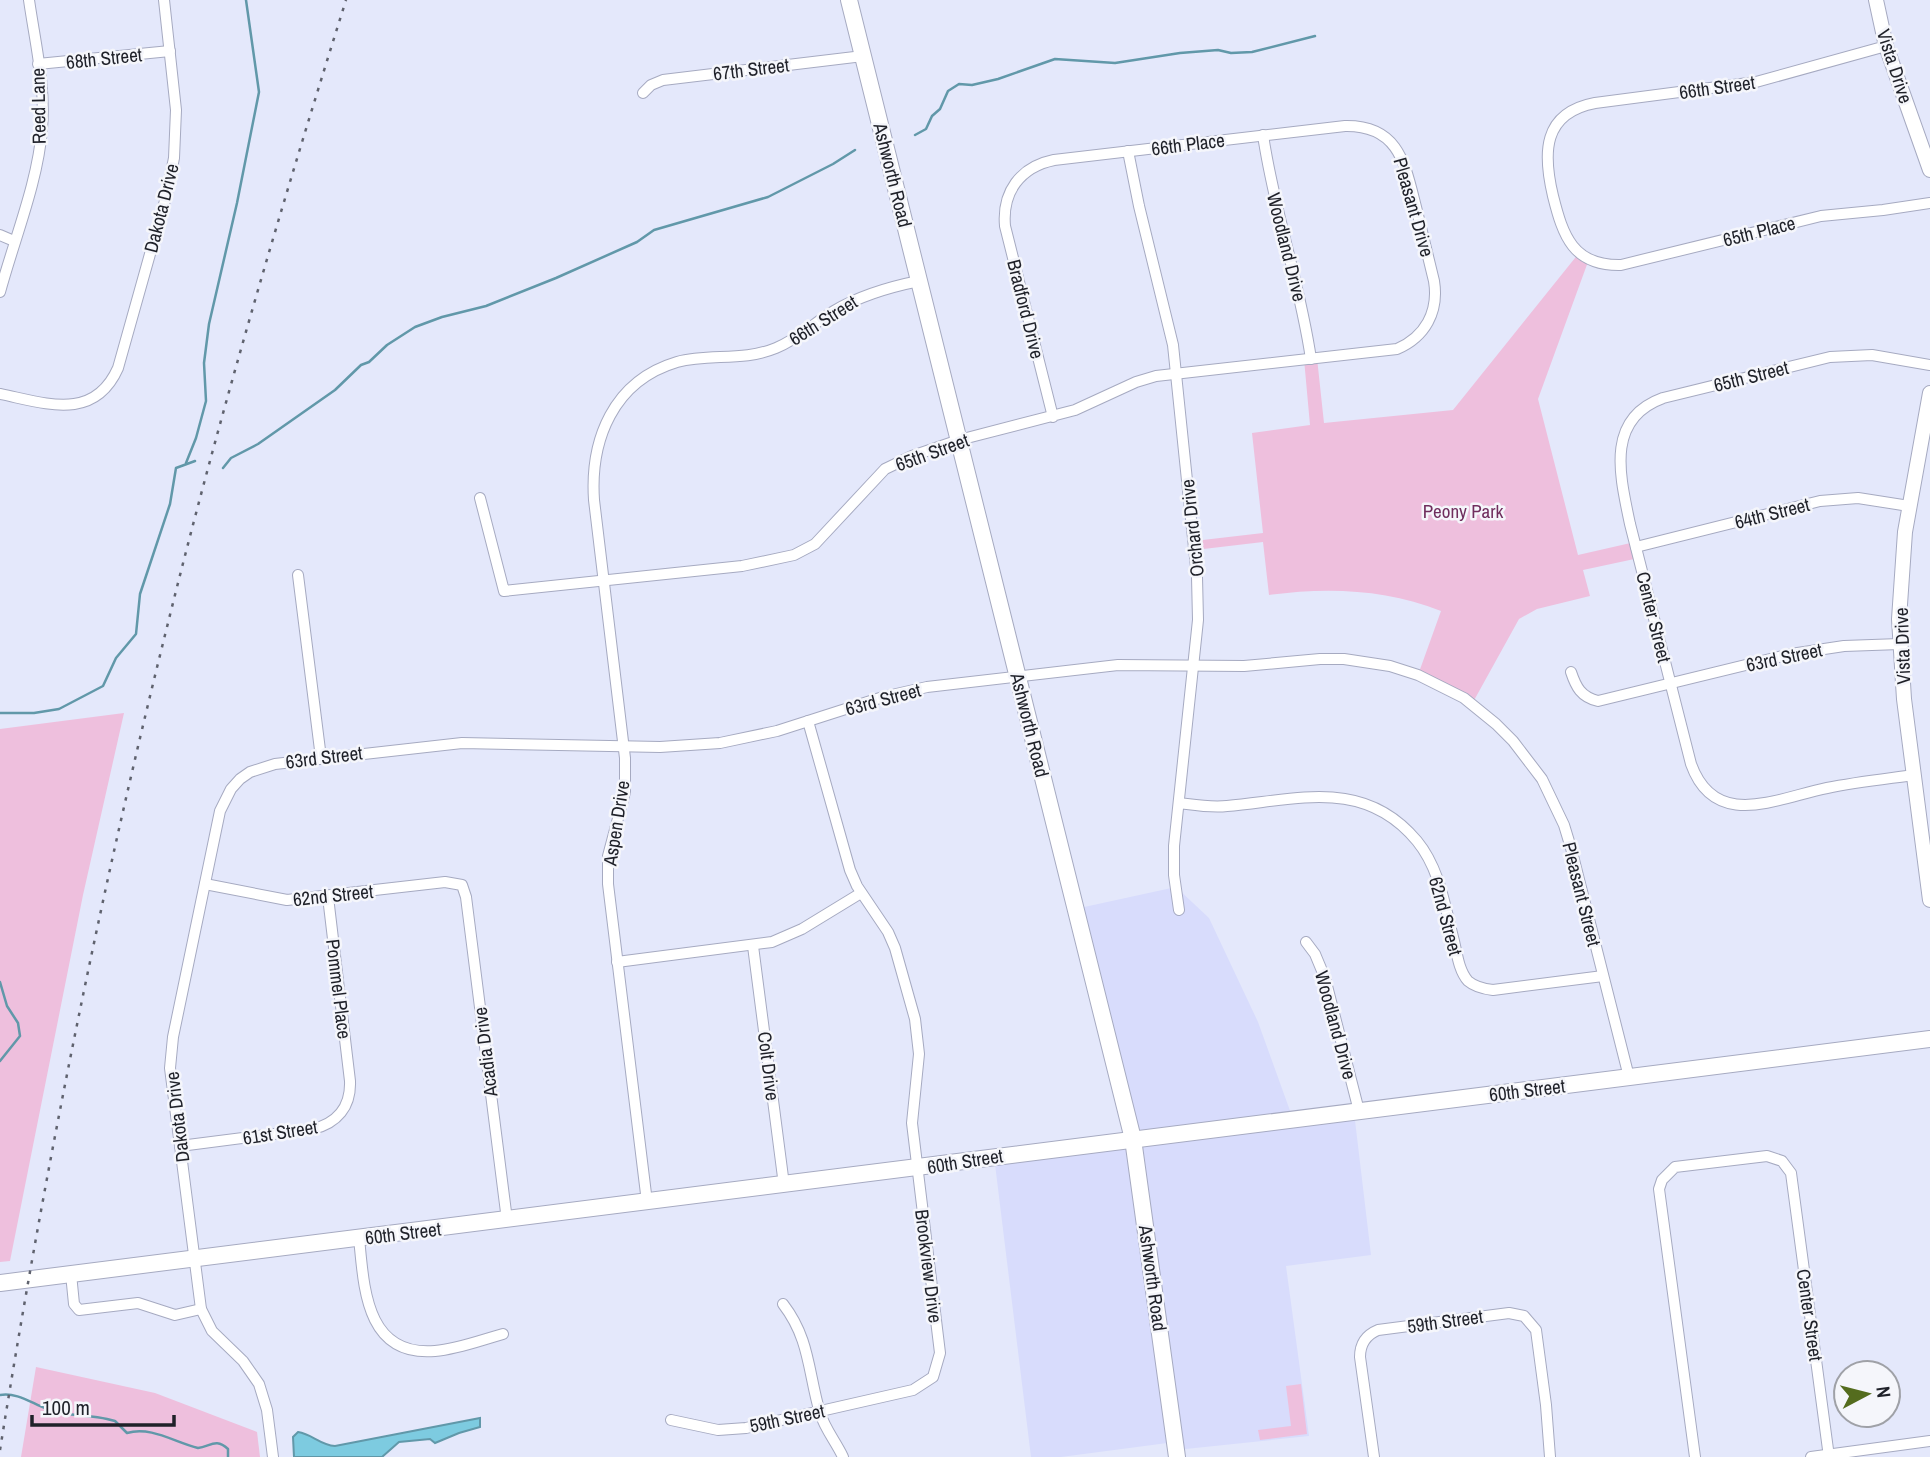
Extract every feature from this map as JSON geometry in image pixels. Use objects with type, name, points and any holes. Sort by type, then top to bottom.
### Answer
[{"type":"main road","name":"Ashworth Road","points":[[849,0],[1133,1139],[1177,1457]]},
{"type":"main road","name":"60th Street","points":[[0,1283],[1930,1040]]},
{"type":"street","name":"Reed Lane","points":[[0,292],[38,164],[43,127],[29,0]]},
{"type":"street","name":"Dakota Drive","points":[[0,394],[64,406],[89,400],[106,387],[118,368],[170,182],[176,134],[164,0]]},
{"type":"street","name":"Vista Drive","points":[[1876,0],[1886,46],[1930,170]]},
{"type":"street","name":"66th Street","points":[[1589,259],[1571,244],[1560,223],[1546,161],[1554,130],[1570,113],[1590,104],[1756,82],[1886,46]]},
{"type":"street","name":"68th Street","points":[[38,64],[170,51]]},
{"type":"street","name":"67th Street","points":[[643,93],[651,85],[663,80],[863,55]]},
{"type":"street","name":"66th Place","points":[[1006,201],[1014,183],[1043,162],[1355,125],[1386,138]]},
{"type":"street","name":"Woodland Drive","points":[[1263,135],[1311,359]]},
{"type":"street","name":"Pleasant Drive","points":[[1386,138],[1396,148],[1406,168],[1434,281]]},
{"type":"street","name":"Orchard Drive","points":[[1128,151],[1173,345],[1198,577],[1198,620],[1174,862],[1179,910]]},
{"type":"street","name":"Bradford Drive","points":[[1006,201],[1005,226],[1053,416]]},
{"type":"street","name":"65th Place","points":[[1589,259],[1609,265],[1629,264],[1821,216],[1930,203]]},
{"type":"street","points":[[0,235],[14,241]]},
{"type":"street","name":"66th Street","points":[[598,444],[613,408],[626,393],[648,376],[677,362],[745,357],[768,351],[788,343],[834,311],[864,295],[919,281]]},
{"type":"street","name":"65th Street","points":[[480,498],[504,591],[741,566],[794,555],[816,544],[885,469],[912,456],[959,440],[1075,410],[1136,382],[1177,372],[1385,351],[1407,345],[1430,320],[1436,299],[1434,281]]},
{"type":"street","name":"65th Street","points":[[1621,470],[1620,449],[1627,426],[1643,408],[1663,398],[1830,357],[1872,355],[1930,365]]},
{"type":"street","name":"Vista Drive","points":[[1930,393],[1909,506],[1901,573],[1900,644],[1930,900]]},
{"type":"street","name":"Aspen Drive","points":[[598,444],[592,474],[623,746],[625,792],[608,856],[608,884],[647,1202]]},
{"type":"street","name":"Center Street","points":[[1621,470],[1636,547],[1690,764],[1694,774],[1709,793],[1729,804],[1740,806],[1828,788],[1914,775]]},
{"type":"street","name":"64th Street","points":[[1636,547],[1820,501],[1858,498],[1909,506]]},
{"type":"street","points":[[298,575],[321,758]]},
{"type":"street","name":"63rd Street","points":[[1571,672],[1577,690],[1598,701],[1816,649],[1900,644]]},
{"type":"street","name":"63rd Street","points":[[253,771],[275,764],[462,743],[660,747],[720,743],[749,738],[903,691],[1118,665],[1244,666],[1320,659],[1379,664],[1419,675],[1443,686],[1501,728]]},
{"type":"street","name":"Brookview Drive","points":[[808,721],[847,862],[861,893],[878,916],[895,948],[915,1019],[919,1054],[912,1123],[940,1353],[933,1377],[913,1390],[902,1393]]},
{"type":"street","name":"Pleasant Street","points":[[1501,728],[1529,759],[1559,813],[1571,848],[1629,1077]]},
{"type":"street","name":"Dakota Drive","points":[[253,771],[240,779],[224,800],[170,1052],[170,1068],[201,1309],[212,1331],[243,1361],[259,1384],[267,1410],[273,1457]]},
{"type":"street","name":"62nd Street","points":[[1179,803],[1223,807],[1326,796],[1361,802],[1392,818],[1425,853],[1440,886],[1463,974],[1476,987],[1493,990],[1604,976]]},
{"type":"street","name":"62nd Street","points":[[205,884],[287,900],[445,882],[462,885]]},
{"type":"street","name":"Acadia Drive","points":[[462,885],[466,897],[507,1220]]},
{"type":"street","points":[[617,962],[754,946],[789,936],[861,893]]},
{"type":"street","name":"Pommel Place","points":[[328,897],[351,1081]]},
{"type":"street","name":"Woodland Drive","points":[[1306,942],[1315,954],[1325,978],[1359,1111]]},
{"type":"street","name":"Colt Drive","points":[[754,946],[784,1185]]},
{"type":"street","name":"61st Street","points":[[180,1146],[323,1127],[346,1107],[351,1081]]},
{"type":"street","name":"Center Street","points":[[1695,1457],[1659,1199],[1662,1180],[1675,1167],[1767,1156],[1782,1161],[1791,1173],[1829,1456]]},
{"type":"street","points":[[359,1238],[367,1305],[379,1327],[397,1343],[421,1351],[433,1351],[503,1334]]},
{"type":"street","points":[[71,1274],[74,1304],[79,1310],[138,1303],[175,1315],[201,1309]]},
{"type":"street","points":[[783,1304],[802,1334],[824,1425],[843,1457]]},
{"type":"street","name":"59th Street","points":[[1374,1457],[1360,1357],[1367,1336],[1381,1330],[1518,1313],[1529,1319],[1536,1333],[1550,1457]]},
{"type":"street","name":"59th Street","points":[[671,1420],[719,1430],[746,1427],[902,1393]]},
{"type":"street","points":[[1811,1457],[1930,1441]]},
{"type":"shaded area","points":[[1176,887],[1209,918],[1258,1022],[1293,1119],[1354,1112],[1371,1255],[1286,1266],[1309,1436],[1176,1450],[1175,1442],[1061,1457],[1031,1457],[994,1156],[1133,1139],[1075,909]]},
{"type":"shaded area","points":[[480,1418],[480,1427],[435,1443],[430,1439],[399,1442],[382,1457],[294,1457],[293,1437],[298,1432],[335,1446]]},
{"type":"green space","name":"Peony Park","points":[[1579,253],[1589,259],[1538,399],[1578,555],[1635,542],[1639,558],[1583,570],[1590,596],[1537,609],[1519,619],[1472,704],[1418,675],[1441,611],[1378,594],[1313,591],[1269,595],[1263,542],[1195,550],[1194,541],[1263,533],[1252,433],[1310,425],[1304,359],[1317,358],[1324,423],[1453,410]]},
{"type":"green space","points":[[124,713],[83,895],[10,1261],[0,1262],[0,729]]},
{"type":"green space","points":[[36,1367],[155,1393],[257,1432],[260,1457],[21,1457]]},
{"type":"green space","points":[[1301,1384],[1307,1434],[1260,1440],[1258,1430],[1291,1426],[1286,1386]]},
{"type":"waterway","points":[[186,463],[206,401],[204,363],[209,324],[259,92],[246,0]]},
{"type":"waterway","points":[[915,135],[926,129],[948,91],[959,84],[972,85],[998,79],[1055,59],[1115,63],[1180,53],[1218,50],[1231,53],[1252,52],[1315,36]]},
{"type":"waterway","points":[[223,468],[231,458],[258,444],[335,390],[361,365],[369,362],[387,345],[415,327],[486,306],[556,278],[637,242],[654,230],[768,197],[855,150]]},
{"type":"waterway","points":[[0,713],[34,713],[59,709],[103,686],[116,658],[136,634],[140,594],[170,504],[176,468],[195,461]]},
{"type":"waterway","points":[[0,982],[7,1006],[18,1023],[20,1036],[0,1061]]},
{"type":"waterway","points":[[0,1395],[18,1397],[61,1413],[115,1421],[127,1433],[154,1433],[198,1448],[220,1444],[228,1449],[228,1457]]},
{"type":"railway","points":[[0,1450],[54,1140],[142,729],[229,390],[346,0]]}]
